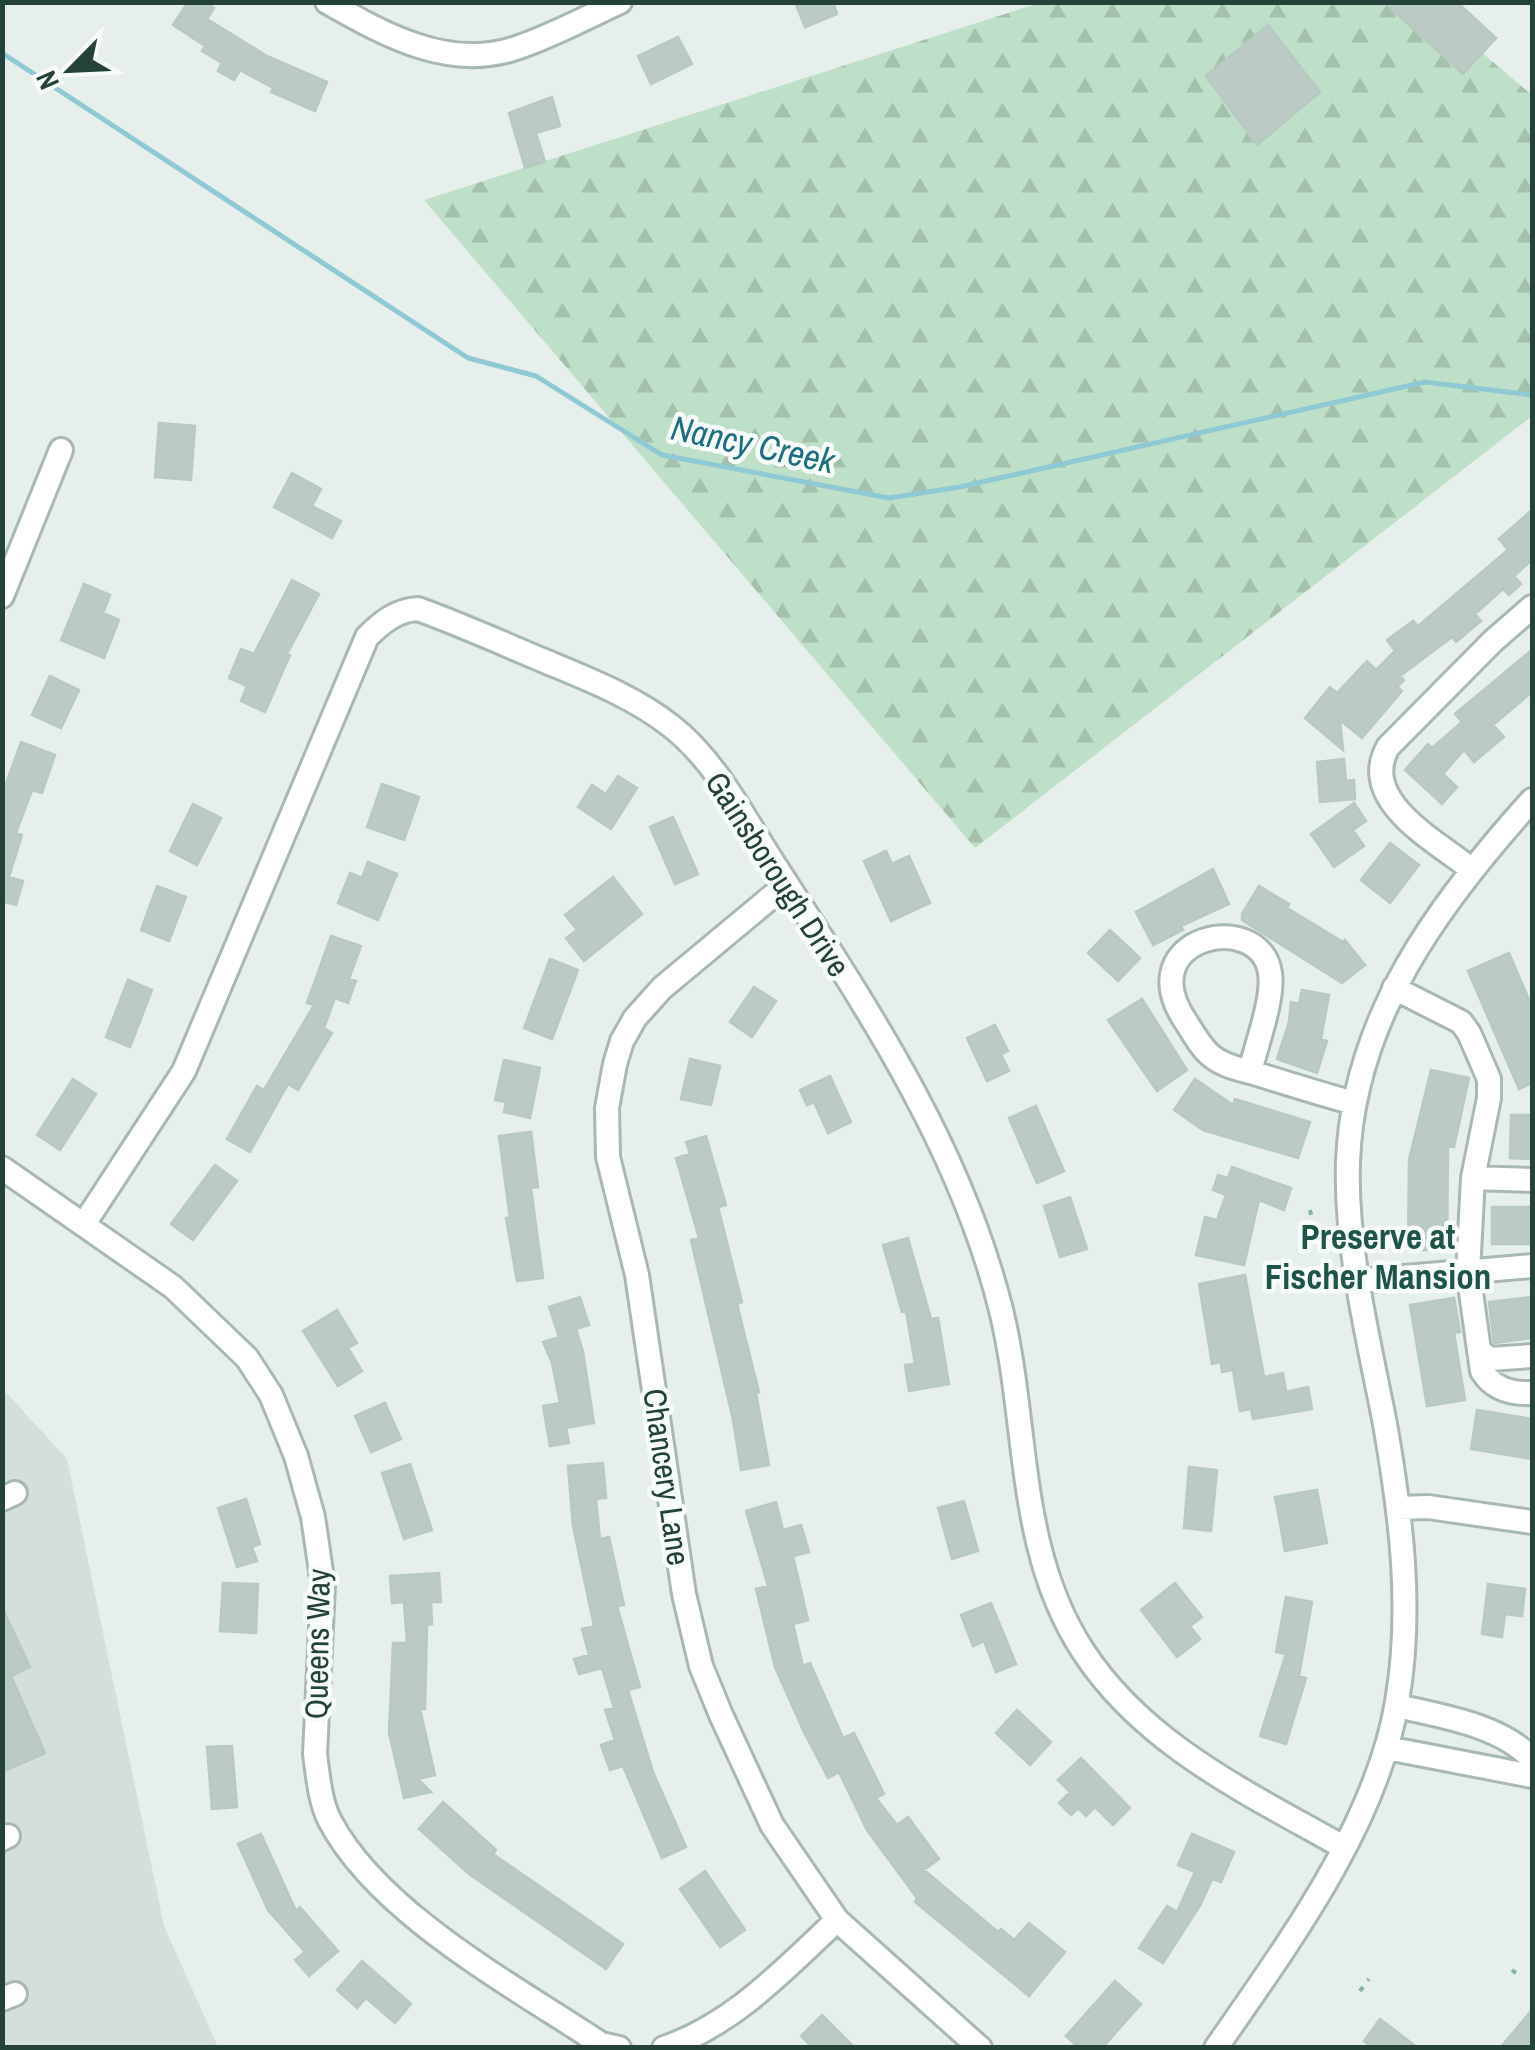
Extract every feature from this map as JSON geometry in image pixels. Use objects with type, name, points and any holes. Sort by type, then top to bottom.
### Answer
[{"type":"street","points":[[327,2],[390,36],[426,50],[470,55],[518,48],[620,2]]},
{"type":"street","points":[[2,596],[61,450]]},
{"type":"street","points":[[1471,869],[1394,806],[1382,782],[1382,757],[1446,687],[1532,608]]},
{"type":"street","name":"Gainsborough Drive","points":[[84,1224],[184,1071],[367,637],[379,625],[404,610],[418,609],[630,698],[673,728],[715,774],[931,1119],[970,1211],[1001,1310],[1039,1553],[1064,1618],[1109,1686],[1152,1730],[1343,1847]]},
{"type":"street","points":[[1216,2048],[1291,1937],[1343,1847],[1387,1748],[1404,1657],[1399,1508],[1350,1214],[1348,1163],[1362,1066],[1394,988],[1436,917],[1471,869],[1532,800]]},
{"type":"street","name":"Chancery Lane","points":[[787,884],[662,988],[635,1018],[615,1064],[607,1108],[608,1156],[637,1275],[682,1584],[701,1666],[772,1826],[837,1920],[980,2048]]},
{"type":"street","points":[[1250,1072],[1270,989],[1270,972],[1258,951],[1245,942],[1227,936],[1213,937],[1180,954],[1173,966],[1170,992],[1208,1053],[1217,1061],[1250,1072],[1354,1103]]},
{"type":"street","points":[[1394,988],[1461,1022],[1489,1079],[1489,1098],[1473,1178],[1468,1271],[1482,1370],[1502,1389],[1532,1393]]},
{"type":"street","name":"Queens Way","points":[[2,1168],[173,1288],[247,1358],[272,1395],[296,1456],[313,1517],[323,1585],[315,1754],[318,1779],[328,1818],[360,1869],[425,1926],[601,2044],[618,2048]]},
{"type":"street","points":[[1473,1178],[1532,1180]]},
{"type":"street","points":[[1360,1281],[1532,1266]]},
{"type":"street","points":[[1479,1351],[1490,1359],[1532,1356]]},
{"type":"street","points":[[1399,1508],[1428,1507],[1532,1522]]},
{"type":"street","points":[[1396,1706],[1492,1732],[1515,1743],[1532,1759]]},
{"type":"street","points":[[1484,1766],[1492,1732]]},
{"type":"street","points":[[1387,1748],[1532,1776]]},
{"type":"street","points":[[664,2048],[687,2040],[726,2016],[777,1976],[837,1920]]},
{"type":"path","points":[[1310,1210],[1312,1219]]},
{"type":"path","points":[[1512,1970],[1521,1977]]},
{"type":"path","points":[[1360,1991],[1369,1979]]},
{"type":"shaded area","points":[[2,1388],[67,1459],[164,1926],[218,2047],[3,2047]]},
{"type":"green space","points":[[1039,3],[1423,3],[1532,95],[1532,416],[975,848],[424,200]]},
{"type":"building","points":[[188,2],[206,2],[214,8],[207,19],[267,56],[327,82],[315,111],[271,92],[273,88],[240,70],[234,80],[218,71],[222,63],[202,51],[205,46],[173,25]]},
{"type":"building","points":[[795,2],[833,2],[837,14],[805,27]]},
{"type":"building","points":[[1384,2],[1457,2],[1496,38],[1463,74]]},
{"type":"building","points":[[1268,25],[1320,92],[1257,145],[1206,76]]},
{"type":"building","points":[[678,37],[692,64],[651,84],[638,56]]},
{"type":"building","points":[[552,97],[560,126],[536,133],[545,162],[525,168],[509,113]]},
{"type":"building","points":[[159,423],[195,426],[191,480],[155,477]]},
{"type":"building","points":[[292,473],[321,489],[312,506],[341,521],[332,538],[274,507]]},
{"type":"building","points":[[1532,510],[1532,560],[1514,576],[1521,584],[1509,595],[1503,589],[1475,614],[1481,621],[1456,642],[1452,637],[1400,676],[1404,680],[1397,687],[1402,691],[1362,738],[1340,720],[1343,750],[1305,718],[1330,687],[1337,693],[1367,661],[1376,670],[1395,651],[1387,640],[1413,621],[1418,626],[1508,550],[1499,539]]},
{"type":"building","points":[[292,580],[319,594],[287,654],[290,655],[265,712],[241,701],[247,686],[229,678],[241,649],[254,654]]},
{"type":"building","points":[[84,584],[110,595],[103,613],[119,620],[104,658],[61,640]]},
{"type":"building","points":[[1532,650],[1532,692],[1493,725],[1504,737],[1474,762],[1464,750],[1443,774],[1457,787],[1442,804],[1405,770],[1428,744],[1432,748],[1462,722],[1455,714]]},
{"type":"building","points":[[50,676],[79,690],[61,728],[32,715]]},
{"type":"building","points":[[21,742],[55,755],[42,793],[32,790],[16,833],[22,835],[9,877],[23,881],[16,905],[2,901],[2,795]]},
{"type":"building","points":[[1344,759],[1346,781],[1354,780],[1355,799],[1320,802],[1317,762]]},
{"type":"building","points":[[618,776],[637,788],[611,829],[578,807],[592,785],[606,794]]},
{"type":"building","points":[[382,784],[419,797],[404,840],[367,827]]},
{"type":"building","points":[[1354,803],[1366,821],[1353,830],[1364,846],[1334,867],[1311,834]]},
{"type":"building","points":[[193,804],[221,818],[197,865],[170,851]]},
{"type":"building","points":[[673,817],[698,874],[675,884],[650,827]]},
{"type":"building","points":[[1390,843],[1419,865],[1390,903],[1361,880]]},
{"type":"building","points":[[886,851],[892,864],[909,856],[930,903],[891,921],[864,861]]},
{"type":"building","points":[[368,862],[397,874],[378,920],[338,903],[350,873],[362,878]]},
{"type":"building","points":[[1213,869],[1229,904],[1181,926],[1183,930],[1153,945],[1136,912]]},
{"type":"building","points":[[613,877],[642,914],[584,961],[566,938],[577,930],[565,915]]},
{"type":"building","points":[[157,886],[186,897],[169,941],[141,930]]},
{"type":"building","points":[[1259,886],[1289,904],[1287,908],[1345,940],[1365,965],[1342,983],[1242,920]]},
{"type":"building","points":[[1110,930],[1140,958],[1118,981],[1088,953]]},
{"type":"building","points":[[331,936],[361,946],[349,979],[356,981],[348,1003],[335,998],[324,1028],[332,1033],[298,1090],[288,1084],[250,1152],[227,1139],[257,1086],[264,1090],[314,1005],[307,1003]]},
{"type":"building","points":[[1509,953],[1532,1007],[1532,1083],[1519,1089],[1468,971]]},
{"type":"building","points":[[550,959],[578,970],[552,1039],[524,1028]]},
{"type":"building","points":[[128,980],[152,990],[130,1047],[106,1037]]},
{"type":"building","points":[[754,987],[776,1001],[752,1037],[730,1022]]},
{"type":"building","points":[[1302,990],[1329,995],[1321,1039],[1327,1041],[1317,1073],[1277,1059],[1291,1002],[1299,1004]]},
{"type":"building","points":[[1142,999],[1187,1070],[1157,1091],[1108,1020]]},
{"type":"building","points":[[995,1025],[1008,1051],[1001,1054],[1009,1071],[987,1081],[967,1038]]},
{"type":"building","points":[[690,1059],[720,1066],[711,1105],[681,1099]]},
{"type":"building","points":[[504,1060],[540,1068],[530,1118],[504,1112],[506,1102],[495,1100]]},
{"type":"building","points":[[1431,1070],[1469,1078],[1454,1147],[1448,1146],[1447,1250],[1408,1250],[1409,1160]]},
{"type":"building","points":[[830,1076],[851,1122],[828,1133],[814,1102],[807,1105],[800,1090]]},
{"type":"building","points":[[73,1079],[96,1094],[60,1150],[37,1135]]},
{"type":"building","points":[[1195,1079],[1233,1105],[1235,1099],[1310,1122],[1298,1158],[1203,1130],[1174,1110]]},
{"type":"building","points":[[1036,1106],[1064,1171],[1037,1183],[1009,1118]]},
{"type":"building","points":[[1511,1115],[1532,1115],[1532,1159],[1510,1158]]},
{"type":"building","points":[[531,1132],[538,1187],[531,1188],[543,1278],[517,1281],[506,1218],[510,1218],[499,1136]]},
{"type":"building","points":[[706,1136],[726,1205],[718,1207],[742,1302],[737,1304],[759,1392],[756,1393],[769,1465],[741,1470],[691,1240],[699,1238],[676,1158],[690,1154],[686,1142]]},
{"type":"building","points":[[215,1165],[237,1181],[193,1240],[171,1224]]},
{"type":"building","points":[[1232,1167],[1291,1188],[1284,1210],[1259,1200],[1244,1265],[1196,1255],[1205,1217],[1217,1220],[1226,1195],[1213,1190],[1218,1175],[1228,1178]]},
{"type":"building","points":[[1070,1197],[1087,1249],[1060,1257],[1044,1206]]},
{"type":"building","points":[[1492,1207],[1532,1207],[1532,1244],[1492,1244]]},
{"type":"building","points":[[908,1238],[931,1319],[938,1318],[949,1384],[909,1391],[905,1365],[915,1364],[906,1311],[902,1312],[883,1245]]},
{"type":"building","points":[[1245,1275],[1264,1377],[1283,1373],[1286,1392],[1308,1387],[1312,1409],[1253,1419],[1251,1409],[1240,1411],[1233,1370],[1222,1372],[1221,1362],[1212,1364],[1199,1284]]},
{"type":"building","points":[[580,1297],[589,1325],[576,1329],[594,1423],[566,1428],[569,1443],[550,1446],[543,1406],[560,1403],[552,1363],[543,1342],[559,1337],[549,1307]]},
{"type":"building","points":[[1532,1297],[1532,1338],[1494,1343],[1489,1302]]},
{"type":"building","points":[[1454,1298],[1460,1332],[1454,1333],[1465,1400],[1427,1406],[1410,1305]]},
{"type":"building","points":[[337,1310],[357,1343],[348,1348],[362,1371],[338,1386],[303,1331]]},
{"type":"building","points":[[385,1403],[401,1439],[371,1452],[355,1416]]},
{"type":"building","points":[[1477,1410],[1532,1419],[1532,1459],[1471,1449]]},
{"type":"building","points":[[603,1463],[606,1498],[596,1499],[600,1539],[609,1537],[624,1605],[617,1606],[640,1687],[628,1690],[653,1772],[686,1847],[662,1858],[623,1766],[610,1770],[601,1745],[615,1740],[605,1710],[614,1708],[602,1668],[579,1674],[574,1659],[589,1655],[582,1629],[594,1626],[573,1526],[568,1466]]},
{"type":"building","points":[[410,1464],[432,1530],[404,1539],[382,1473]]},
{"type":"building","points":[[1189,1467],[1217,1470],[1211,1531],[1184,1528]]},
{"type":"building","points":[[1317,1490],[1327,1543],[1285,1551],[1275,1497]]},
{"type":"building","points":[[246,1499],[260,1544],[252,1547],[257,1561],[237,1567],[218,1508]]},
{"type":"building","points":[[964,1501],[978,1551],[952,1559],[938,1508]]},
{"type":"building","points":[[776,1502],[783,1530],[801,1525],[809,1552],[793,1556],[808,1620],[793,1624],[803,1666],[810,1663],[843,1738],[854,1733],[884,1794],[876,1798],[897,1825],[908,1817],[939,1859],[924,1870],[998,1932],[1001,1929],[1014,1940],[1029,1923],[1065,1952],[1029,1996],[915,1902],[917,1898],[867,1830],[839,1772],[828,1778],[803,1730],[775,1667],[756,1589],[768,1586],[746,1511]]},
{"type":"building","points":[[439,1573],[441,1602],[431,1602],[425,1709],[420,1709],[435,1775],[418,1779],[431,1792],[404,1798],[389,1733],[393,1643],[407,1643],[404,1602],[392,1603],[390,1576]]},
{"type":"building","points":[[223,1583],[258,1584],[256,1633],[220,1631]]},
{"type":"building","points":[[1175,1583],[1202,1617],[1190,1626],[1200,1639],[1177,1657],[1141,1610]]},
{"type":"building","points":[[1488,1584],[1525,1589],[1522,1616],[1505,1614],[1502,1637],[1482,1634]]},
{"type":"building","points":[[1286,1597],[1312,1602],[1299,1676],[1306,1678],[1286,1744],[1260,1736],[1286,1654],[1276,1652]]},
{"type":"building","points":[[991,1603],[1016,1664],[996,1672],[984,1641],[973,1646],[961,1615]]},
{"type":"building","points":[[2,1607],[30,1667],[11,1676],[45,1753],[2,1772]]},
{"type":"building","points":[[1017,1710],[1051,1742],[1030,1765],[996,1733]]},
{"type":"building","points":[[232,1746],[237,1807],[212,1809],[207,1747]]},
{"type":"building","points":[[1081,1758],[1130,1808],[1113,1825],[1095,1807],[1086,1816],[1078,1808],[1071,1815],[1059,1803],[1070,1792],[1058,1780]]},
{"type":"building","points":[[443,1802],[496,1850],[493,1854],[623,1944],[606,1969],[469,1874],[419,1829]]},
{"type":"building","points":[[261,1834],[296,1911],[300,1907],[338,1951],[309,1976],[295,1960],[305,1952],[268,1910],[238,1844]]},
{"type":"building","points":[[1192,1834],[1234,1852],[1221,1882],[1212,1879],[1201,1904],[1163,1963],[1139,1948],[1167,1906],[1177,1912],[1195,1872],[1178,1865]]},
{"type":"building","points":[[705,1871],[745,1930],[720,1947],[680,1889]]},
{"type":"building","points":[[362,1961],[411,2004],[395,2023],[366,1998],[357,2008],[337,1990]]},
{"type":"building","points":[[1115,1981],[1141,2004],[1102,2048],[1079,2048],[1066,2036]]},
{"type":"building","points":[[1532,2010],[1532,2048],[1500,2048]]},
{"type":"building","points":[[822,2015],[855,2048],[813,2048],[801,2036]]},
{"type":"building","points":[[1380,2019],[1418,2048],[1373,2048],[1364,2041]]},
{"type":"waterway","name":"Nancy Creek","points":[[2,53],[468,358],[536,376],[662,455],[889,498],[960,487],[1425,382],[1532,395]]},
{"type":"district","name":"Preserve at Fischer Mansion","points":[[1378,1256]]}]
